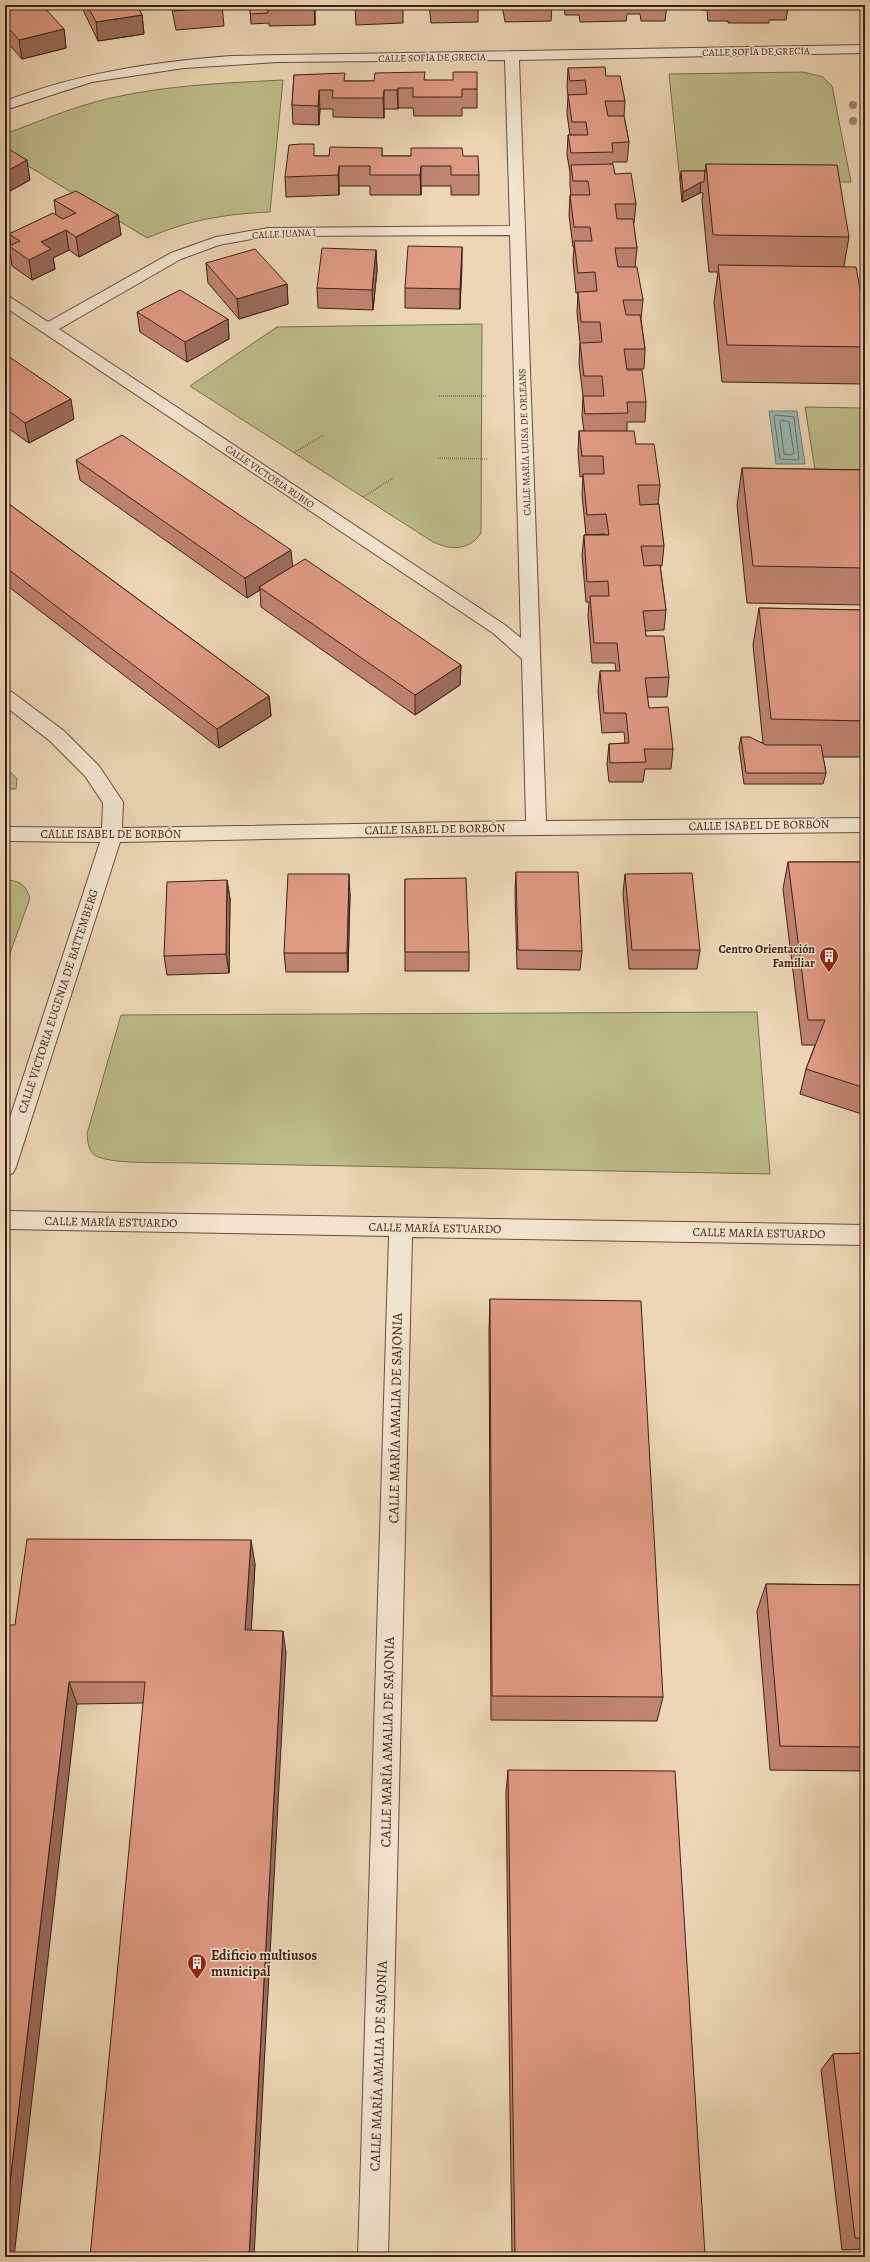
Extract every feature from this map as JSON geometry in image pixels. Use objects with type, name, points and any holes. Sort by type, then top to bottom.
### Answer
[{"type":"street","name":"CALLE SOFÍA DE GRECIA","points":[[5,106],[48,90],[92,78],[142,70],[235,59],[512,56],[865,49]]},
{"type":"street","name":"CALLE MARÍA LUISA DE ORLEANS","points":[[512,56],[536,827]]},
{"type":"street","name":"CALLE JUANA I","points":[[49,328],[176,256],[216,241],[268,232],[518,230]]},
{"type":"street","name":"CALLE VICTORIA RUBIO","points":[[5,300],[499,629],[531,657]]},
{"type":"street","name":"CALLE VICTORIA EUGENIA DE BATTEMBERG","points":[[5,696],[57,736],[92,771],[113,802],[112,835],[5,1167]]},
{"type":"street","name":"CALLE ISABEL DE BORBÓN","points":[[5,834],[112,835],[536,827],[865,824]]},
{"type":"street","name":"CALLE MARÍA ESTUARDO","points":[[5,1220],[865,1235]]},
{"type":"street","name":"CALLE MARÍA AMALIA DE SAJONIA","points":[[373,2257],[401,1227]]},
{"type":"path","points":[[439,396],[487,396]]},
{"type":"path","points":[[289,455],[324,435]]},
{"type":"path","points":[[438,458],[487,459]]},
{"type":"path","points":[[358,500],[393,478]]},
{"type":"green space","points":[[803,72],[823,77],[832,86],[851,182],[680,181],[669,74]]},
{"type":"green space","points":[[283,80],[270,212],[237,214],[192,222],[147,238],[5,152],[5,134],[98,101],[175,87]]},
{"type":"green space","points":[[482,324],[481,533],[476,539],[465,546],[453,547],[440,545],[433,542],[190,386],[277,327]]},
{"type":"green space","points":[[805,407],[862,408],[865,424],[865,476],[816,476]]},
{"type":"green space","points":[[5,766],[17,779],[16,789],[5,789]]},
{"type":"green space","points":[[5,880],[18,882],[21,884],[30,898],[5,967]]},
{"type":"green space","points":[[757,1012],[770,1174],[128,1162],[104,1159],[96,1156],[91,1152],[88,1143],[87,1134],[121,1015]]},
{"type":"water","points":[[769,411],[797,411],[805,464],[776,464]]},
{"type":"building","points":[[24,5],[42,5],[64,29],[19,40],[5,24],[5,10]]},
{"type":"building","points":[[87,5],[137,5],[142,15],[96,22]]},
{"type":"building","points":[[173,5],[222,5],[222,7],[174,11]]},
{"type":"building","points":[[250,5],[268,5],[268,13],[250,14]]},
{"type":"building","points":[[268,5],[314,5],[314,6],[268,7]]},
{"type":"building","points":[[605,67],[606,76],[620,76],[625,101],[605,101],[608,116],[624,116],[629,142],[612,143],[613,152],[571,153],[568,135],[588,135],[586,122],[572,122],[568,95],[587,94],[585,80],[570,81],[568,68]]},
{"type":"building","points":[[425,72],[424,80],[453,80],[453,72],[477,72],[477,89],[462,89],[462,97],[413,97],[413,88],[398,88],[397,90],[384,90],[383,98],[332,98],[333,90],[319,90],[318,106],[292,105],[294,75],[345,73],[344,81],[374,81],[375,73]]},
{"type":"building","points":[[314,144],[314,156],[329,156],[330,147],[382,148],[382,156],[411,156],[411,148],[462,148],[463,156],[478,156],[479,175],[451,175],[451,166],[421,166],[420,175],[370,175],[370,166],[339,166],[338,175],[285,177],[289,145]]},
{"type":"building","points":[[5,147],[27,160],[7,171],[5,170]]},
{"type":"building","points":[[613,164],[615,174],[631,173],[636,204],[615,204],[617,219],[633,219],[637,248],[615,248],[618,267],[637,267],[643,300],[623,300],[626,315],[640,315],[645,349],[624,349],[627,370],[642,370],[646,402],[627,402],[628,413],[585,414],[583,396],[604,396],[602,376],[584,376],[580,343],[602,342],[600,322],[581,322],[578,292],[597,291],[595,272],[578,273],[574,241],[592,241],[590,227],[574,227],[570,195],[590,195],[588,181],[573,181],[571,165]]},
{"type":"building","points":[[706,164],[837,165],[849,237],[713,235]]},
{"type":"building","points":[[681,171],[705,171],[704,182],[701,182],[683,192]]},
{"type":"building","points":[[76,191],[118,215],[76,237],[66,230],[41,242],[51,249],[29,260],[9,246],[20,241],[9,234],[53,213],[63,219],[76,213],[54,200]]},
{"type":"building","points":[[408,246],[462,247],[460,289],[405,288]]},
{"type":"building","points":[[322,248],[376,250],[372,290],[317,288]]},
{"type":"building","points":[[255,249],[287,284],[237,299],[206,263]]},
{"type":"building","points":[[718,265],[856,267],[865,315],[865,347],[727,345]]},
{"type":"building","points":[[180,290],[228,319],[185,342],[137,312]]},
{"type":"building","points":[[5,354],[71,399],[25,423],[5,408]]},
{"type":"building","points":[[579,431],[634,431],[636,444],[654,444],[660,485],[638,485],[640,505],[659,504],[664,546],[641,546],[644,566],[660,565],[666,610],[643,611],[646,636],[664,636],[669,677],[645,678],[649,708],[668,707],[673,749],[644,749],[646,762],[610,763],[609,744],[629,743],[626,713],[604,713],[600,671],[620,671],[617,643],[594,643],[590,596],[609,596],[608,581],[587,582],[584,535],[609,535],[606,514],[587,515],[583,474],[604,474],[603,456],[582,456]]},
{"type":"building","points":[[122,435],[291,550],[245,578],[76,460]]},
{"type":"building","points":[[742,468],[865,470],[865,568],[753,566]]},
{"type":"building","points":[[5,501],[269,696],[217,729],[5,567]]},
{"type":"building","points":[[305,559],[461,665],[415,695],[259,587]]},
{"type":"building","points":[[759,608],[865,610],[865,721],[771,719]]},
{"type":"building","points":[[741,737],[750,737],[766,745],[821,745],[826,773],[746,773]]},
{"type":"building","name":"Centro Orientación Familiar","points":[[788,862],[865,862],[865,1088],[806,1069],[825,1020],[808,1020]]},
{"type":"building","points":[[516,872],[578,872],[582,951],[518,950]]},
{"type":"building","points":[[692,873],[700,950],[632,950],[625,874]]},
{"type":"building","points":[[288,874],[349,874],[347,953],[284,953]]},
{"type":"building","points":[[466,878],[469,952],[405,952],[405,879]]},
{"type":"building","points":[[227,880],[226,954],[164,956],[167,882]]},
{"type":"building","points":[[490,1299],[641,1301],[663,1697],[492,1696]]},
{"type":"building","name":"Edificio multiusos municipal","points":[[27,1539],[251,1540],[245,1630],[283,1631],[249,2257],[90,2257],[145,1682],[69,1682],[5,2225],[5,1625],[15,1625]]},
{"type":"building","points":[[766,1584],[865,1585],[865,1747],[780,1746]]},
{"type":"building","points":[[508,1770],[675,1771],[705,2255],[515,2254]]},
{"type":"building","points":[[865,2053],[865,2238],[855,2238],[833,2054]]},
{"type":"place","name":"Centro Orientación Familiar","points":[[829,973]]},
{"type":"place","name":"Edificio multiusos municipal","points":[[197,1980]]}]
